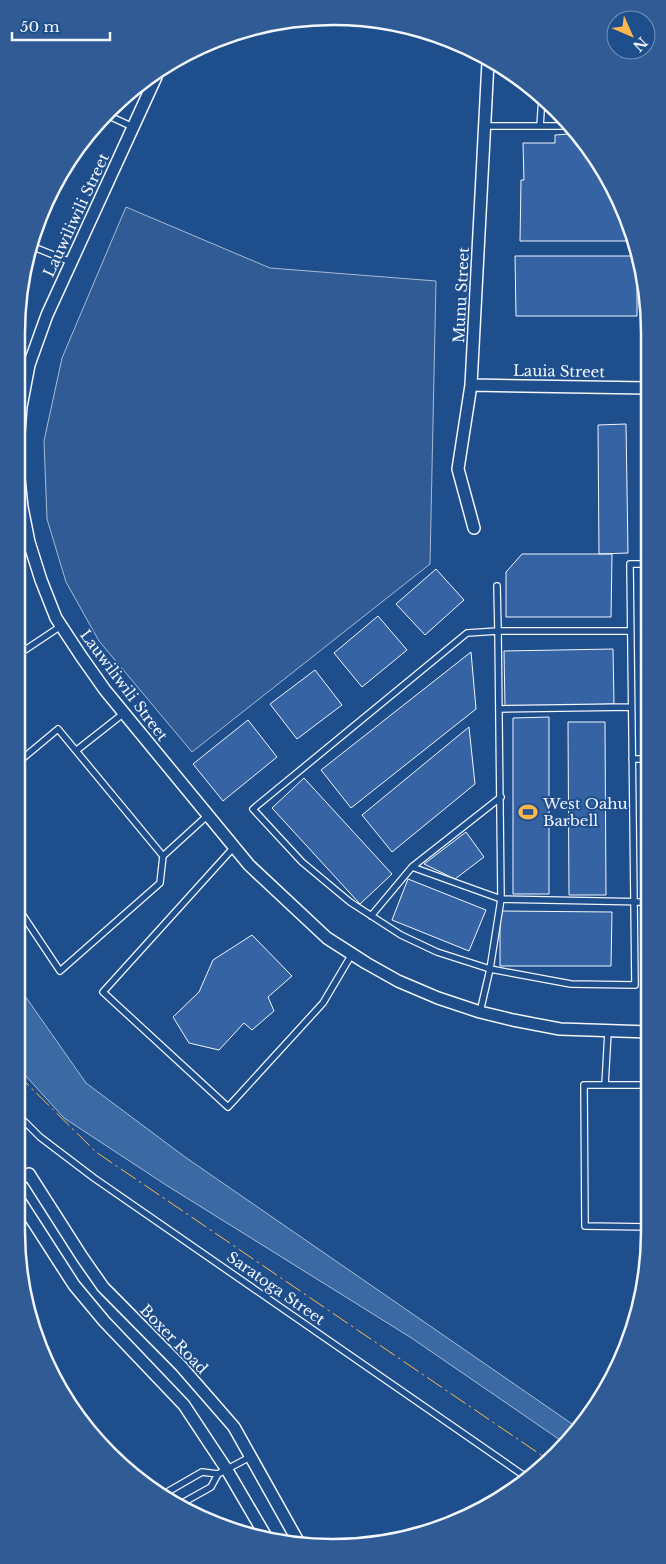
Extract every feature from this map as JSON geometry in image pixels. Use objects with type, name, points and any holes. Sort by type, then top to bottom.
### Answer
[{"type":"street","name":"Munu Street","points":[[474,528],[458,469],[471,384],[488,67]]},
{"type":"street","name":"Lauwiliwili Street","points":[[25,386],[29,366],[47,315],[153,83]]},
{"type":"street","name":"Lauia Street","points":[[471,384],[641,388]]},
{"type":"street","name":"Lauwiliwili Street","points":[[25,522],[41,580],[56,618],[86,663],[249,865],[327,938],[398,981],[438,998],[480,1012],[560,1029],[641,1032]]},
{"type":"street","name":"Boxer Road","points":[[25,1176],[29,1174],[103,1287],[180,1365],[234,1427],[295,1536]]},
{"type":"street","points":[[25,1209],[74,1285],[104,1321],[184,1405],[223,1472],[262,1531]]},
{"type":"lane","points":[[540,126],[541,106]]},
{"type":"lane","points":[[113,118],[133,127]]},
{"type":"lane","points":[[485,126],[561,126]]},
{"type":"lane","points":[[37,248],[71,262]]},
{"type":"lane","points":[[630,631],[498,631],[467,634],[253,808],[302,862],[350,902],[401,935],[437,952],[490,970],[571,984],[635,985],[630,564],[641,564]]},
{"type":"lane","points":[[480,1012],[490,970],[501,899],[497,586]]},
{"type":"lane","points":[[25,650],[61,626]]},
{"type":"lane","points":[[499,709],[631,707]]},
{"type":"lane","points":[[76,750],[124,712]]},
{"type":"lane","points":[[25,756],[58,729],[164,856]]},
{"type":"lane","points":[[632,759],[641,759]]},
{"type":"lane","points":[[371,916],[412,867],[501,797]]},
{"type":"lane","points":[[25,919],[60,971],[160,883],[164,856],[208,815]]},
{"type":"lane","points":[[234,847],[103,992],[228,1108],[323,1003],[352,954]]},
{"type":"lane","points":[[412,867],[501,899],[641,902]]},
{"type":"lane","points":[[605,1085],[608,1032]]},
{"type":"lane","points":[[641,1085],[584,1085],[585,1226],[641,1228]]},
{"type":"lane","name":"Saratoga Street","points":[[25,1122],[40,1138],[94,1178],[522,1473]]},
{"type":"lane","points":[[186,1501],[211,1487],[223,1472],[250,1457]]},
{"type":"lane","points":[[169,1491],[202,1472],[223,1472]]},
{"type":"shaded area","points":[[126,207],[270,268],[436,281],[430,564],[192,752],[99,641],[66,582],[47,519],[44,441],[62,358]]},
{"type":"shaded area","points":[[25,996],[86,1083],[185,1157],[572,1424],[560,1440],[410,1337],[166,1185],[64,1118],[25,1075]]},
{"type":"building","points":[[568,134],[589,162],[618,215],[627,241],[520,241],[521,180],[524,180],[523,143],[555,143],[555,135]]},
{"type":"building","points":[[515,256],[632,256],[637,286],[637,316],[516,316]]},
{"type":"building","points":[[626,424],[628,553],[599,554],[598,425]]},
{"type":"building","points":[[522,554],[612,554],[611,617],[506,617],[506,572]]},
{"type":"building","points":[[436,569],[464,600],[425,635],[396,604]]},
{"type":"building","points":[[378,616],[407,650],[362,687],[334,653]]},
{"type":"building","points":[[613,649],[614,704],[505,707],[504,651]]},
{"type":"building","points":[[471,652],[476,709],[351,808],[321,770]]},
{"type":"building","points":[[315,670],[342,705],[297,739],[270,704]]},
{"type":"building","points":[[549,717],[549,894],[513,894],[513,718]]},
{"type":"building","points":[[248,720],[277,757],[223,801],[193,764]]},
{"type":"building","points":[[568,722],[605,722],[606,895],[569,895]]},
{"type":"building","points":[[469,727],[475,784],[392,852],[362,815]]},
{"type":"building","points":[[304,778],[392,874],[360,904],[272,808]]},
{"type":"building","points":[[466,832],[484,857],[455,879],[424,864]]},
{"type":"building","points":[[408,879],[486,910],[469,951],[392,920]]},
{"type":"building","points":[[500,911],[612,912],[611,966],[500,966]]},
{"type":"building","points":[[252,935],[292,976],[268,997],[274,1011],[252,1030],[244,1023],[219,1050],[189,1043],[173,1017],[199,992],[213,960]]},
{"type":"power","points":[[25,1082],[96,1152],[543,1456]]},
{"type":"place","name":"West Oahu Barbell","points":[[528,812]]}]
